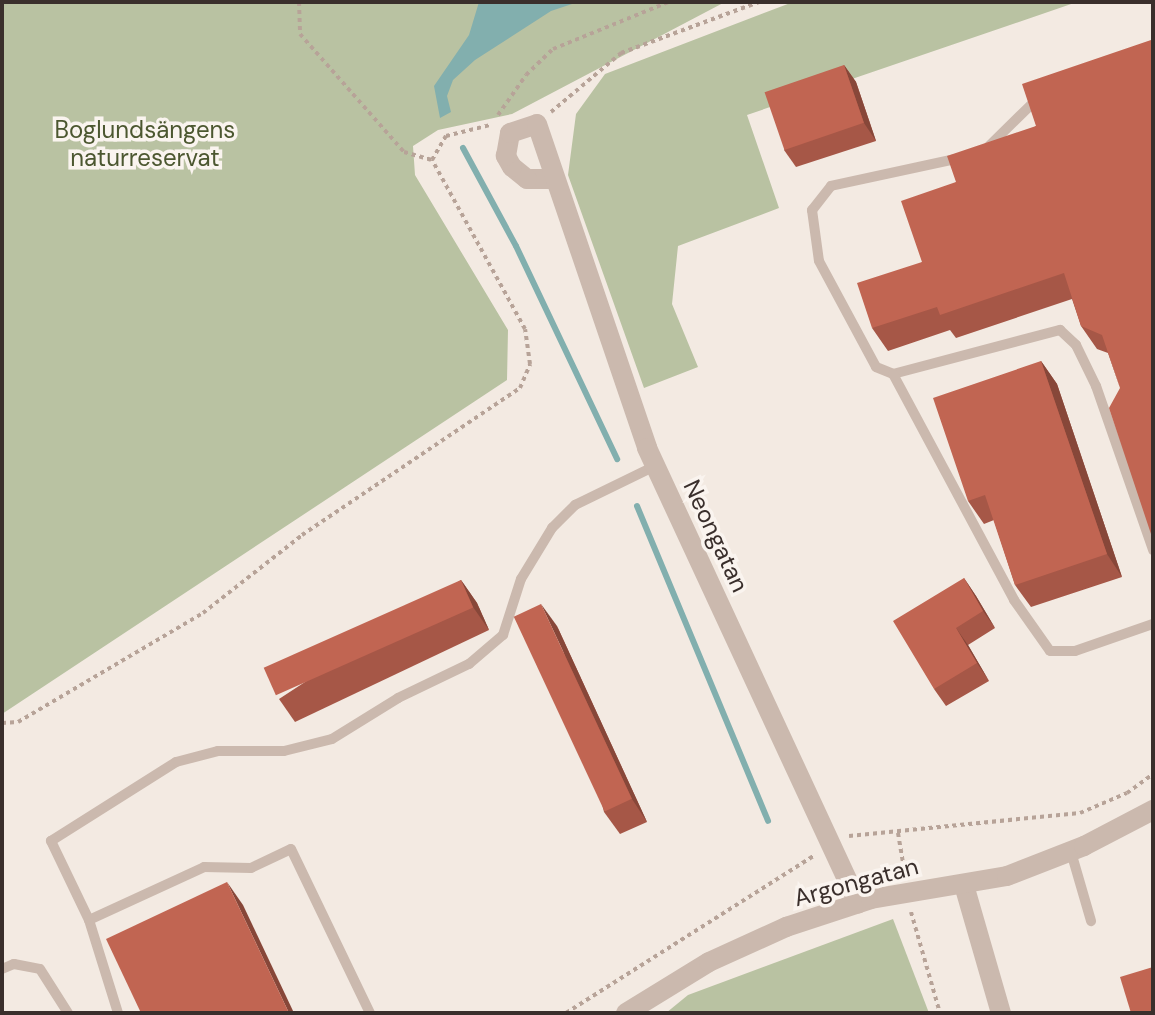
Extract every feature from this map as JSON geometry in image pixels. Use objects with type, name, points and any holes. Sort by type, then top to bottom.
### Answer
[{"type":"street","name":"Neongatan","points":[[537,124],[624,390],[655,466],[858,903]]},
{"type":"street","points":[[537,124],[510,133],[506,156],[527,179],[555,179]]},
{"type":"street","name":"Argongatan","points":[[626,1013],[709,962],[786,927],[858,903],[964,885],[1071,852],[1153,810]]},
{"type":"street","points":[[964,885],[1001,1013]]},
{"type":"lane","points":[[982,153],[1039,97],[1053,92]]},
{"type":"lane","points":[[968,156],[831,186],[812,210],[819,261],[876,367],[893,374],[1060,330],[1076,345],[1096,386],[1153,550]]},
{"type":"lane","points":[[893,374],[1014,600],[1050,651],[1075,651],[1153,624]]},
{"type":"lane","points":[[118,1013],[89,920],[51,841],[176,762],[218,751],[284,751],[332,739],[398,698],[469,664],[503,635],[521,579],[552,528],[575,505],[655,466]]},
{"type":"lane","points":[[89,920],[204,867],[251,868],[291,849],[370,1013]]},
{"type":"lane","points":[[1071,852],[1091,921]]},
{"type":"lane","points":[[2,969],[14,964],[40,969],[68,1013]]},
{"type":"path","points":[[2,723],[18,722],[203,613],[302,535],[520,388],[530,364],[525,329],[432,160],[404,152],[300,34],[299,2]]},
{"type":"path","points":[[432,160],[446,136],[493,122],[526,75],[553,49],[669,2]]},
{"type":"path","points":[[537,124],[621,53],[759,2]]},
{"type":"path","points":[[566,1013],[854,834],[1080,813],[1127,793],[1153,774]]},
{"type":"path","points":[[898,832],[903,867]]},
{"type":"path","points":[[910,908],[940,1013]]},
{"type":"green space","name":"Boglundsängens naturreservat","points":[[2,2],[725,2],[512,114],[438,130],[413,146],[415,175],[508,330],[507,380],[2,714]]},
{"type":"green space","points":[[793,2],[1077,2],[747,115],[779,208],[678,246],[672,304],[698,367],[644,388],[568,175],[576,114],[605,74]]},
{"type":"green space","points":[[893,919],[929,1013],[666,1013],[688,995]]},
{"type":"water","points":[[479,2],[578,2],[551,11],[475,60],[453,80],[447,96],[451,112],[440,118],[434,86],[469,35]]},
{"type":"building","points":[[1151,40],[1153,540],[1109,408],[1120,388],[1102,335],[1081,326],[1064,273],[940,315],[937,307],[872,328],[857,283],[922,262],[901,201],[956,182],[947,156],[1036,126],[1022,84]]},
{"type":"building","points":[[844,65],[864,123],[784,150],[765,92]]},
{"type":"building","points":[[1041,361],[1107,554],[1015,585],[985,495],[968,501],[933,398]]},
{"type":"building","points":[[964,578],[983,611],[956,628],[977,663],[934,689],[893,621]]},
{"type":"building","points":[[461,580],[473,607],[276,695],[264,668]]},
{"type":"building","points":[[541,604],[632,799],[605,812],[514,617]]},
{"type":"building","points":[[227,882],[289,1013],[141,1013],[106,939]]},
{"type":"building","points":[[1153,967],[1153,1013],[1131,1013],[1120,977]]},
{"type":"waterway","points":[[463,148],[516,246],[617,459]]},
{"type":"waterway","points":[[637,506],[768,821]]}]
